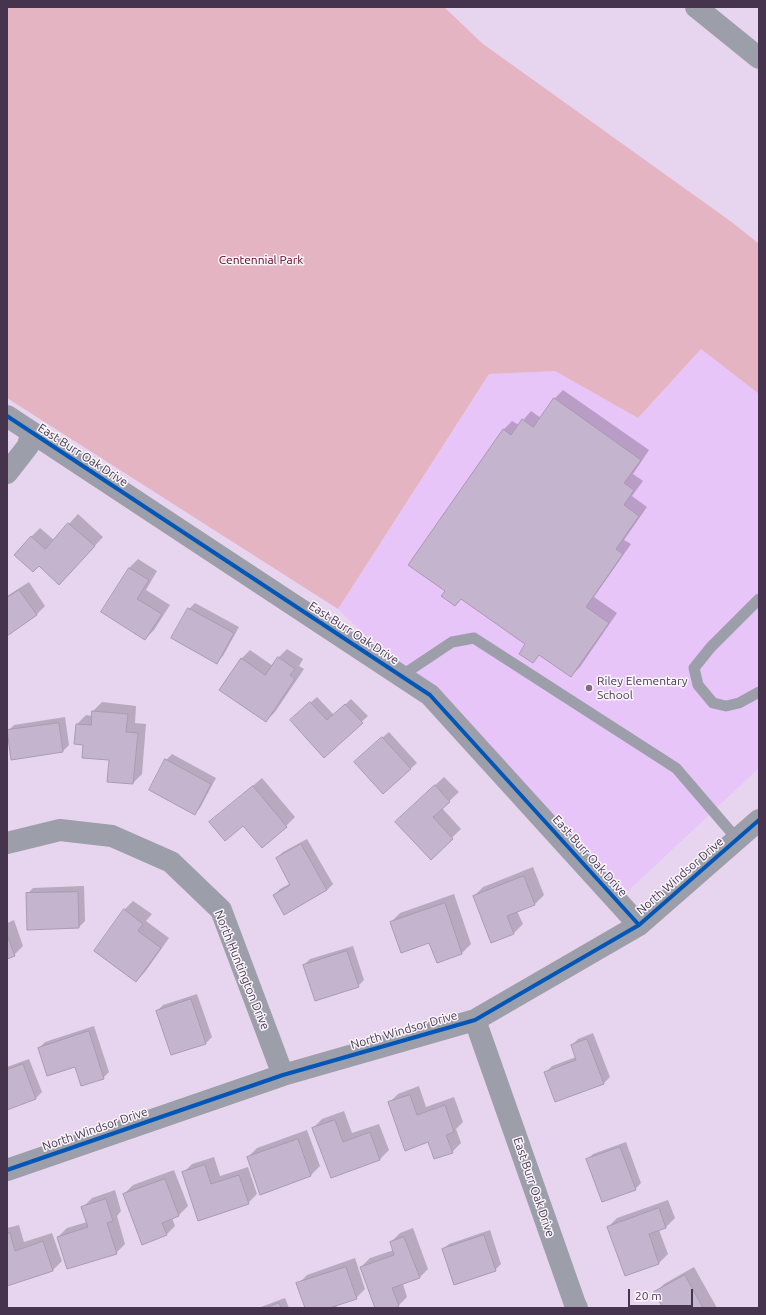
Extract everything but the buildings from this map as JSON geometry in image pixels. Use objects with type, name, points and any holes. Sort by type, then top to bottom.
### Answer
[{"type":"street","points":[[696,7],[759,58]]},
{"type":"street","name":"East Burr Oak Drive","points":[[7,416],[30,433],[430,695],[639,926]]},
{"type":"street","points":[[7,473],[28,446],[30,433]]},
{"type":"street","name":"North Windsor Drive","points":[[7,1170],[283,1075],[475,1020],[639,926],[758,822]]},
{"type":"street","name":"North Huntington Drive","points":[[7,843],[60,830],[112,836],[170,862],[221,910],[283,1075]]},
{"type":"street","name":"East Burr Oak Drive","points":[[475,1020],[571,1306]]},
{"type":"lane","points":[[759,599],[711,647],[694,668],[698,685],[713,703],[726,706],[739,703],[759,692]]},
{"type":"lane","points":[[401,676],[452,642],[474,638],[676,768],[737,839]]},
{"type":"shaded area","name":"Riley Elementary School","points":[[701,349],[759,394],[759,768],[628,891],[338,609],[489,374],[555,371],[638,418]]},
{"type":"green space","name":"Centennial Park","points":[[7,7],[444,7],[483,44],[733,223],[759,244],[759,394],[701,349],[638,418],[555,371],[489,374],[338,609],[7,398]]},
{"type":"cycle path","points":[[7,416],[430,695],[639,925]]},
{"type":"cycle path","points":[[7,1170],[283,1075],[475,1020],[639,925],[759,820]]},
{"type":"place","name":"Riley Elementary School","points":[[589,688]]}]
